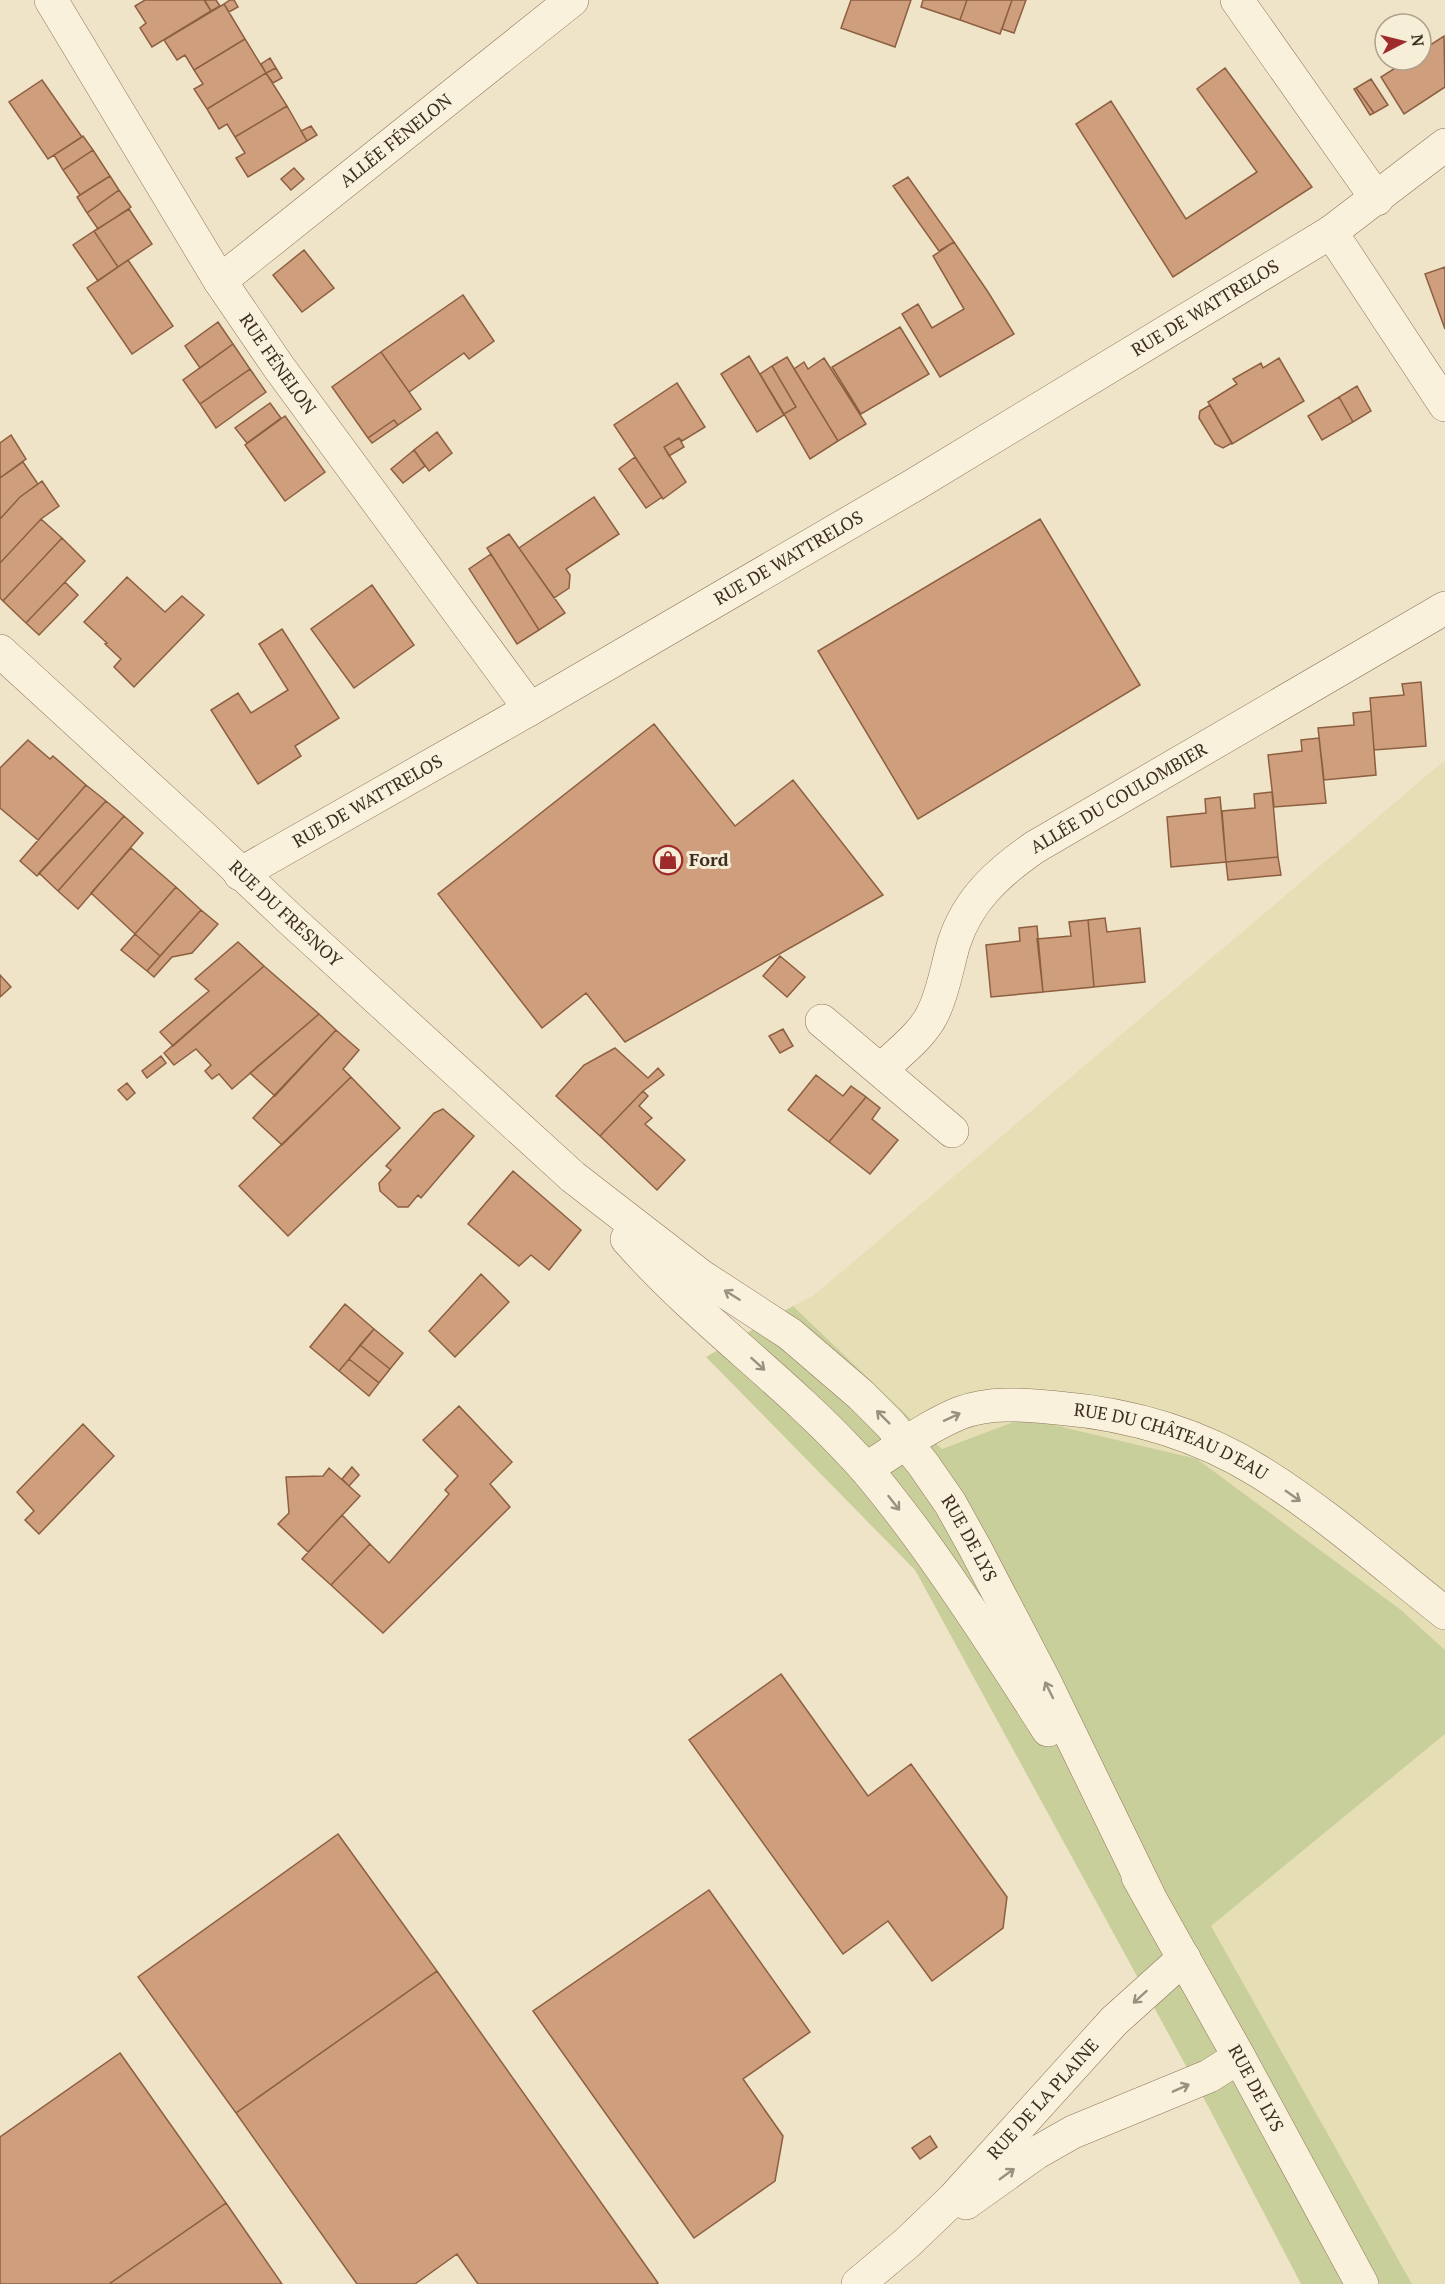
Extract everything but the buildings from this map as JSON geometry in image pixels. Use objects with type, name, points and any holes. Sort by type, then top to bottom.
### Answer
[{"type":"street","name":"RUE FÉNELON","points":[[51,0],[220,281],[278,366],[530,709]]},
{"type":"street","name":"ALLÉE FÉNELON","points":[[220,281],[572,0]]},
{"type":"street","points":[[1238,0],[1377,199]]},
{"type":"street","name":"RUE DE WATTRELOS","points":[[240,874],[530,709],[914,485],[1331,232],[1445,145]]},
{"type":"street","points":[[1331,232],[1445,405]]},
{"type":"street","name":"ALLÉE DU COULOMBIER","points":[[881,1070],[918,1034],[933,1015],[955,941],[965,916],[982,890],[1004,869],[1035,847],[1445,608]]},
{"type":"street","name":"RUE DU FRESNOY","points":[[0,651],[201,835],[240,874],[678,1274]]},
{"type":"street","points":[[822,1021],[952,1131]]},
{"type":"street","name":"RUE DE LYS","points":[[678,1274],[790,1334],[861,1395],[906,1443],[950,1503],[975,1548],[1044,1680],[1148,1894]]},
{"type":"street","name":"RUE DE LYS","points":[[678,1274],[866,1470],[939,1564],[984,1628],[1148,1894],[1362,2284]]},
{"type":"street","name":"RUE DU CHÂTEAU D'EAU","points":[[866,1470],[906,1443],[961,1413],[990,1405],[1021,1404],[1122,1416],[1215,1448],[1260,1472],[1323,1517],[1445,1613]]},
{"type":"street","name":"RUE DE LA PLAINE","points":[[858,2284],[907,2243],[953,2199],[1114,2021],[1184,1958]]},
{"type":"street","name":"RUE DE LA PLAINE","points":[[907,2243],[1036,2153],[1073,2132],[1209,2076],[1239,2057]]},
{"type":"shaded area","points":[[1445,760],[1445,1650],[1401,1610],[1024,1418],[942,1449],[793,1306],[813,1296]]},
{"type":"shaded area","points":[[1445,1734],[1445,2284],[1412,2284],[1210,1926]]},
{"type":"green space","points":[[793,1306],[942,1449],[1024,1418],[1197,1459],[1401,1610],[1445,1650],[1445,1734],[1211,1926],[1412,2284],[1301,2284],[1209,2108],[915,1570],[706,1357]]},
{"type":"place","name":"Ford","points":[[668,860]]}]
